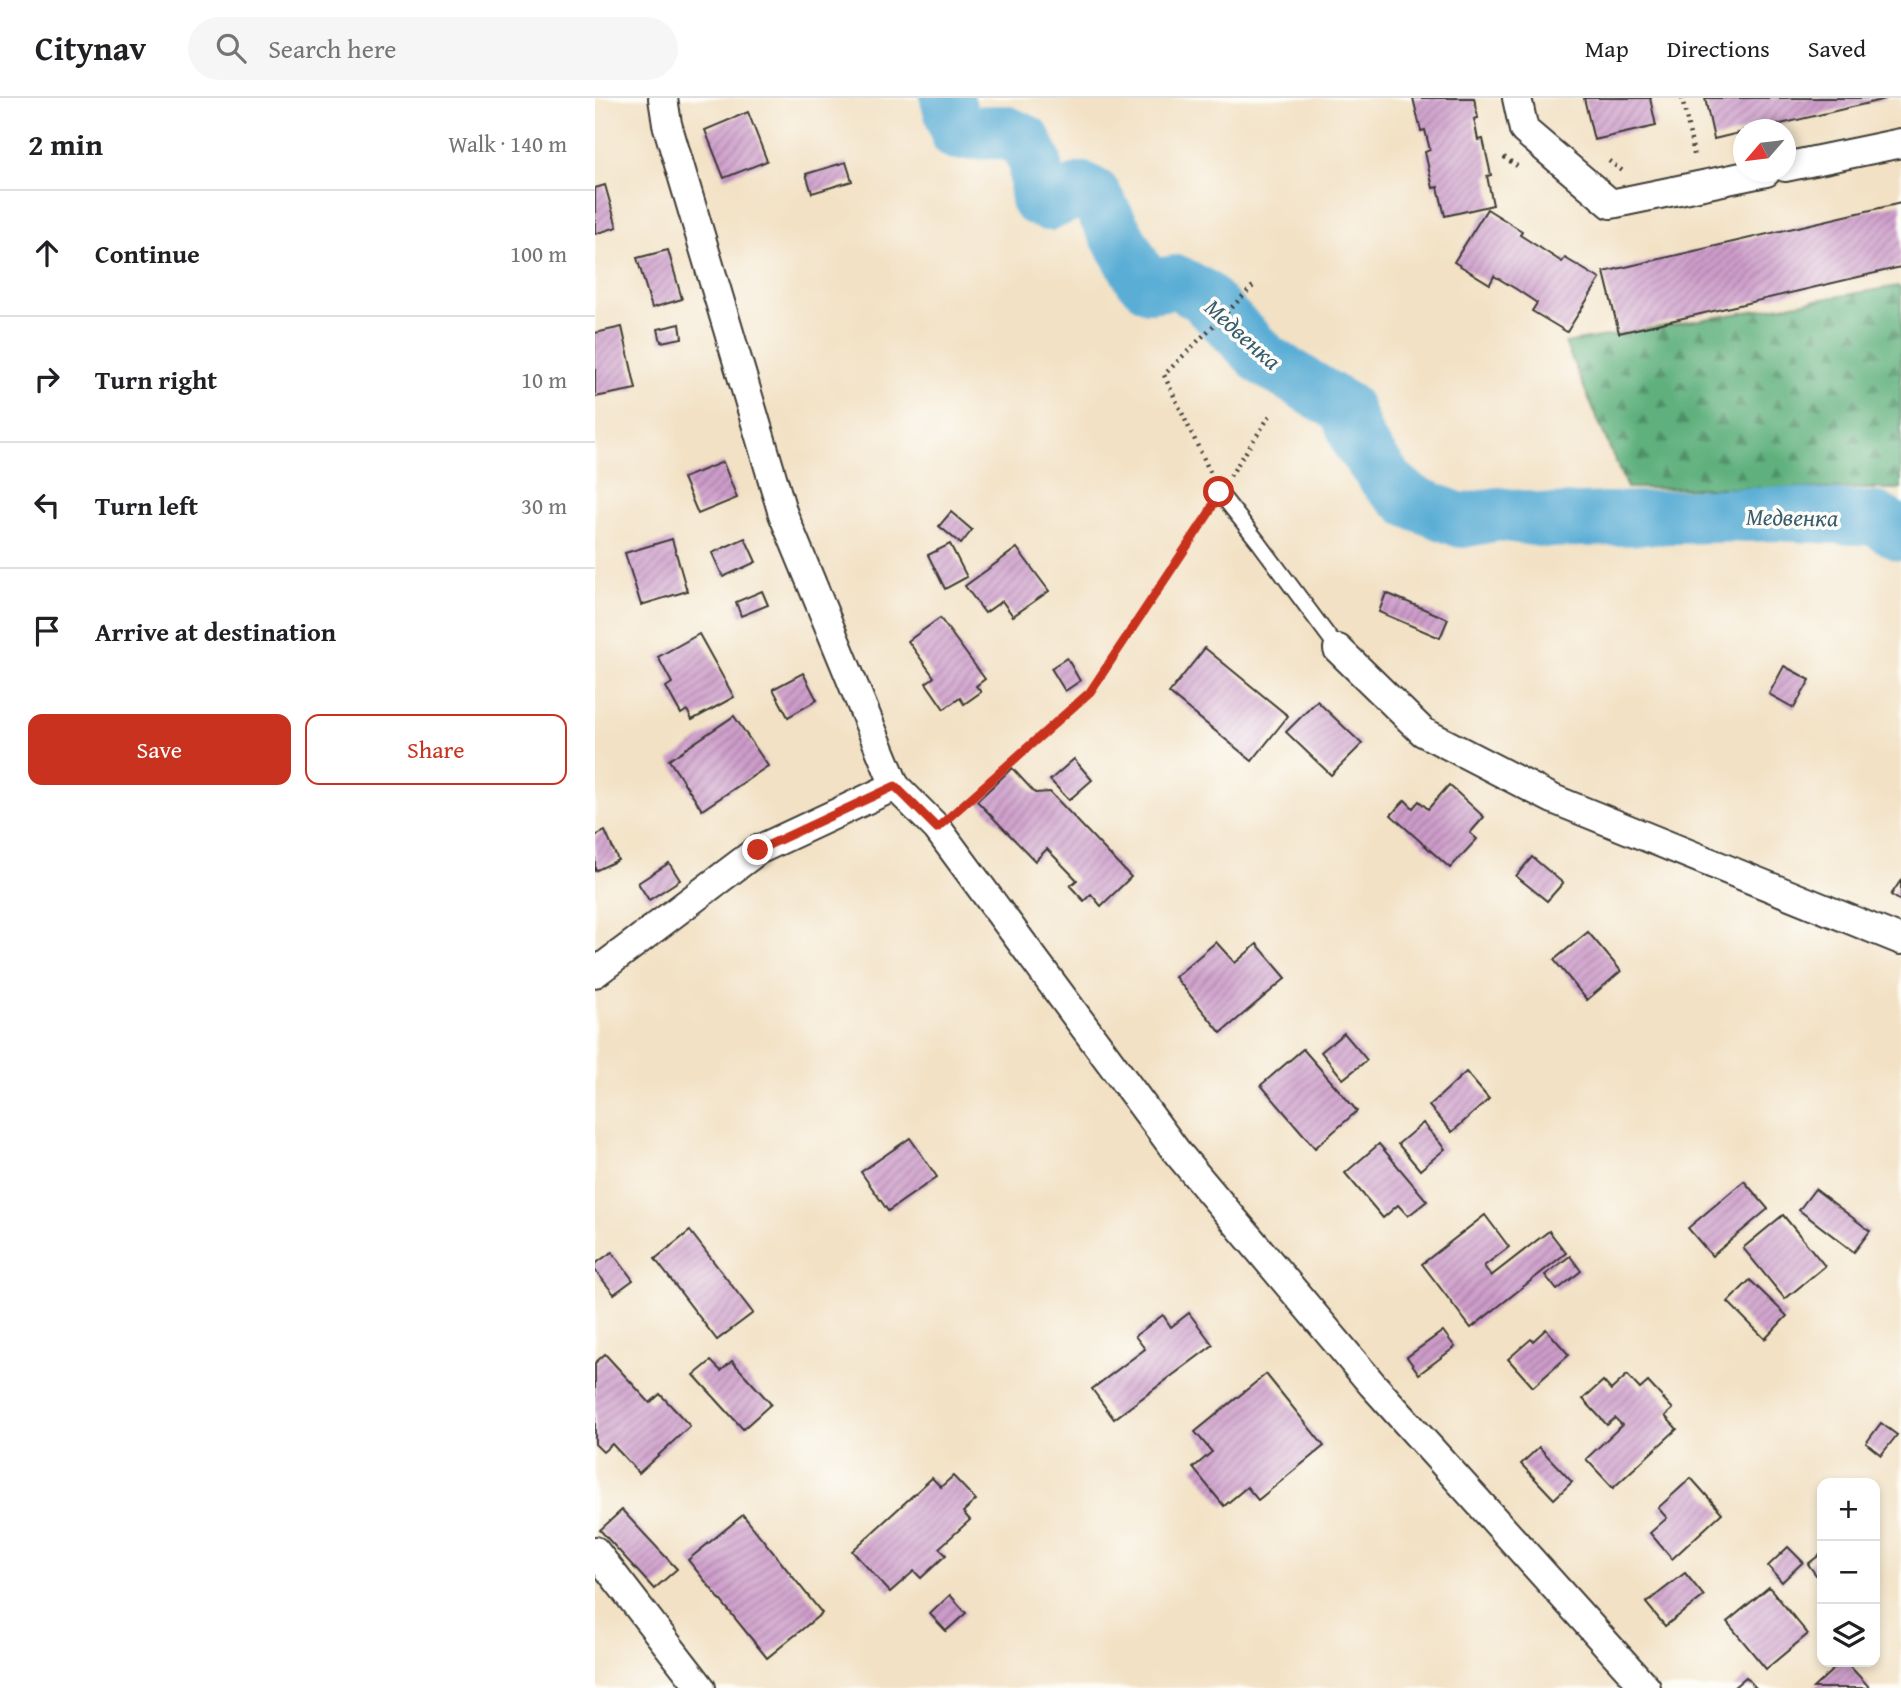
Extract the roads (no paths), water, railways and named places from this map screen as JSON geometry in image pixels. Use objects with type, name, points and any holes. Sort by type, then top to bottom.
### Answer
[{"type":"street","points":[[663,98],[667,124],[783,514],[895,786],[937,828],[1176,1151],[1372,1384],[1646,1688]]},
{"type":"street","points":[[1517,98],[1524,131],[1611,204],[1733,179]]},
{"type":"street","points":[[1796,165],[1901,143]]},
{"type":"street","points":[[1338,649],[1423,732],[1553,799],[1901,940]]},
{"type":"street","points":[[595,973],[758,850],[895,786]]},
{"type":"street","points":[[595,1551],[702,1688]]},
{"type":"lane","points":[[1219,492],[1338,649]]},
{"type":"waterway","name":"Медвенка","points":[[947,98],[957,133],[1004,132],[1025,141],[1035,162],[1037,199],[1048,204],[1083,189],[1094,195],[1141,278],[1150,286],[1177,282],[1201,295],[1265,360],[1346,409],[1359,443],[1388,482],[1410,501],[1462,521],[1498,514],[1548,521],[1776,514],[1876,519],[1901,534]]}]
